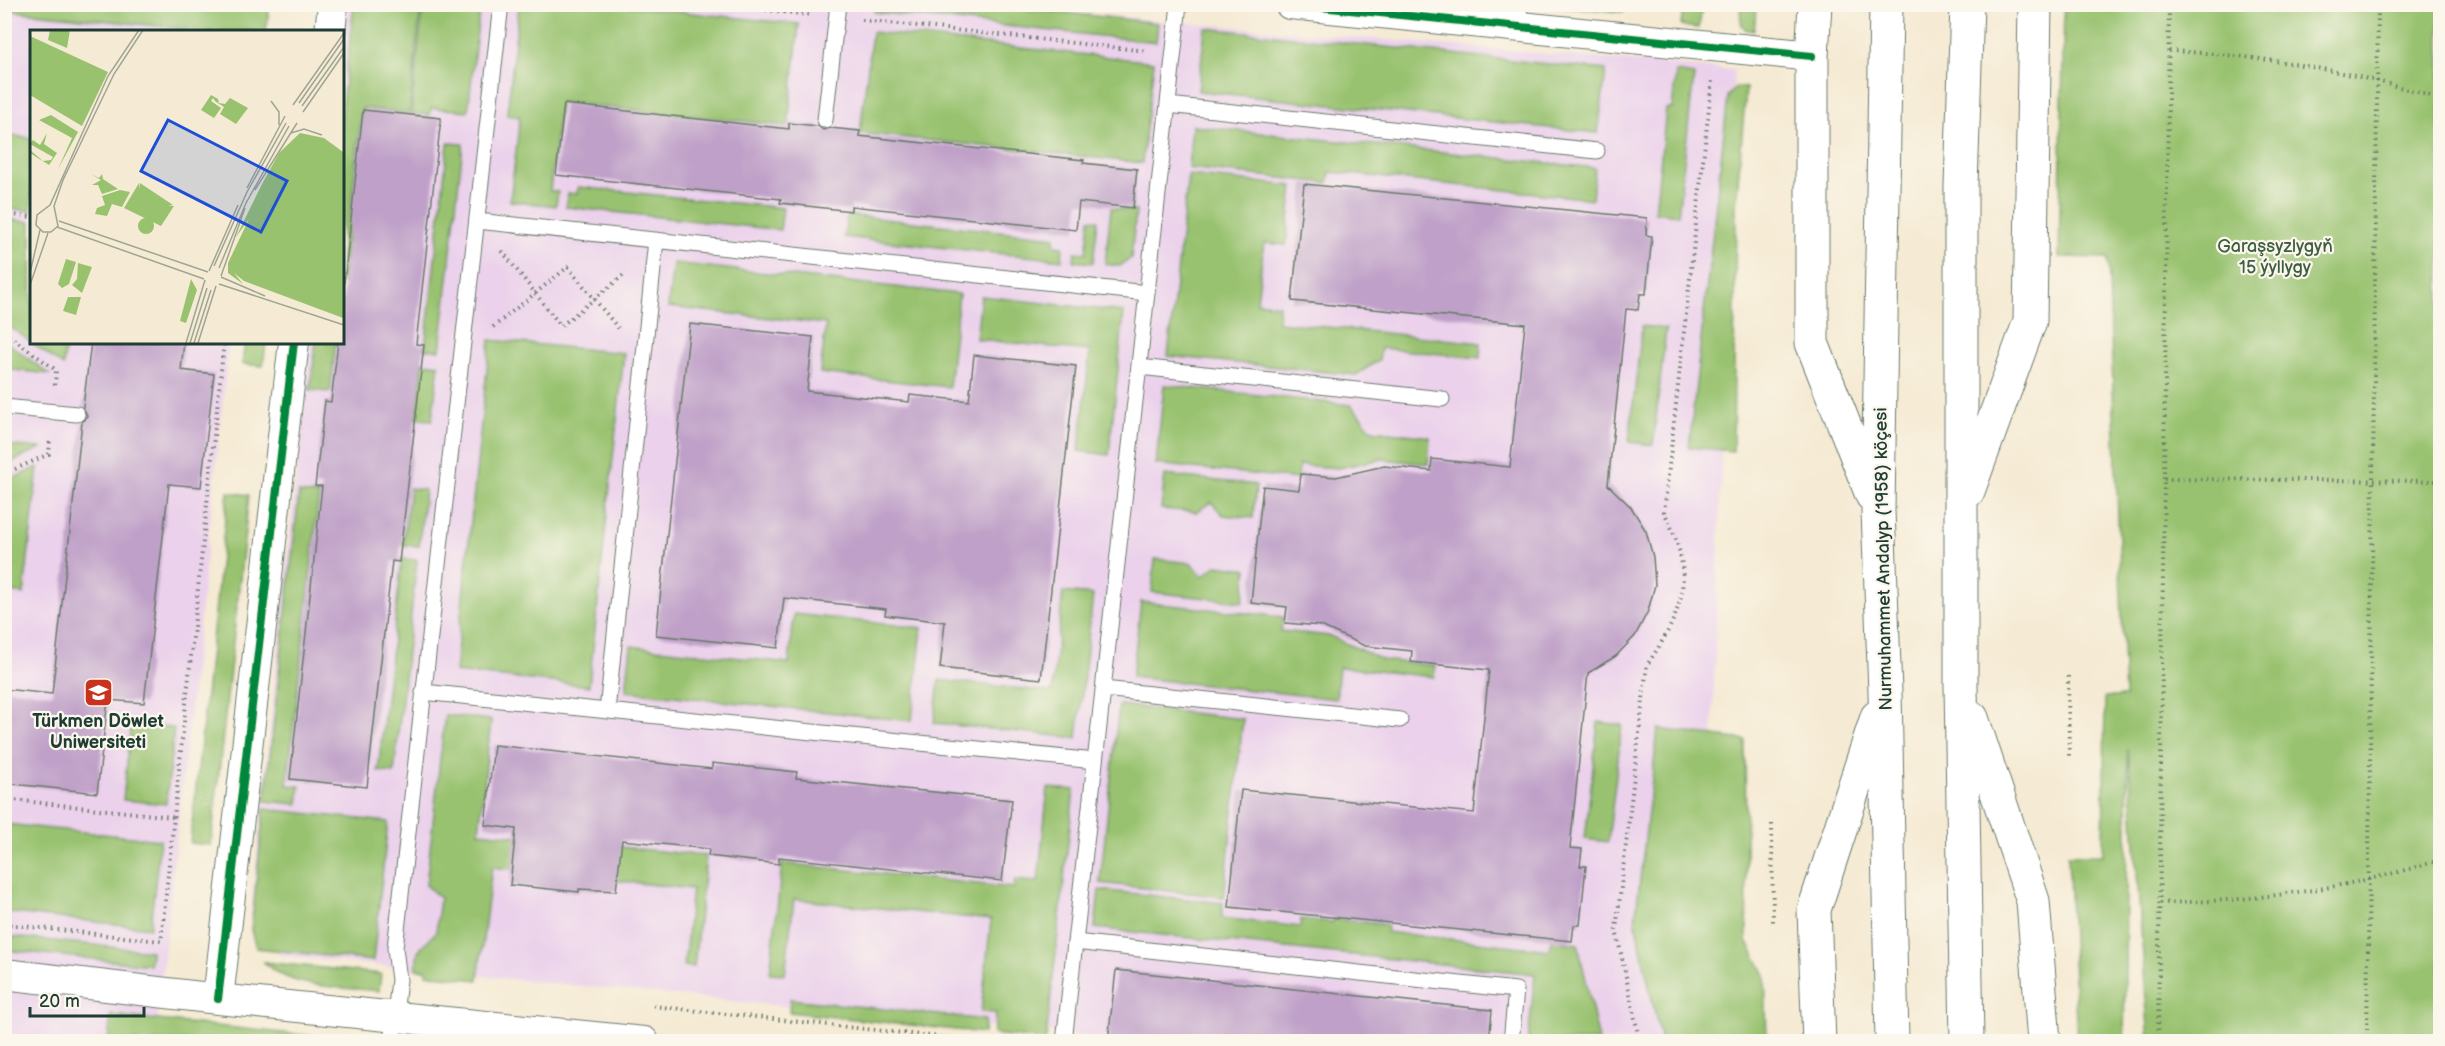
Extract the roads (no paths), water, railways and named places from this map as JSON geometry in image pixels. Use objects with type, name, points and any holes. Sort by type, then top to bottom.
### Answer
[{"type":"main road","points":[[1815,4],[1812,56],[1812,343],[1878,511]]},
{"type":"main road","name":"Nurmuhammet Andalyp (1958) köçesi","points":[[1886,4],[1878,511],[1885,692],[1892,1041]]},
{"type":"main road","points":[[1967,4],[1961,186],[1961,686],[1967,1041]]},
{"type":"main road","points":[[1961,512],[2030,321],[2035,4]]},
{"type":"main road","points":[[1961,686],[2032,901],[2044,1041]]},
{"type":"main road","points":[[1820,1041],[1815,910],[1885,692]]},
{"type":"street","points":[[330,30],[333,4]]},
{"type":"street","points":[[1290,4],[1519,16],[1716,47],[1812,56]]},
{"type":"street","points":[[218,999],[294,344]]},
{"type":"street","points":[[4,974],[218,999],[394,1029],[644,1041]]},
{"type":"lane","points":[[394,1029],[399,980],[394,948],[501,4]]},
{"type":"lane","points":[[1064,1041],[1179,4]]},
{"type":"lane","points":[[825,120],[837,11]]},
{"type":"lane","points":[[1168,105],[1597,151]]},
{"type":"lane","points":[[477,221],[1147,293]]},
{"type":"lane","points":[[607,711],[656,240]]},
{"type":"lane","points":[[1139,367],[1442,399]]},
{"type":"lane","points":[[4,407],[77,414]]},
{"type":"lane","points":[[1103,689],[1400,720]]},
{"type":"lane","points":[[423,692],[1095,761]]},
{"type":"lane","points":[[1075,942],[1516,990],[1511,1041]]},
{"type":"place","name":"Türkmen Döwlet Uniwersiteti","points":[[98,692]]},
{"type":"park label","name":"Garaşsyzlygyň 15 ýyllygy","points":[[2275,256]]}]
